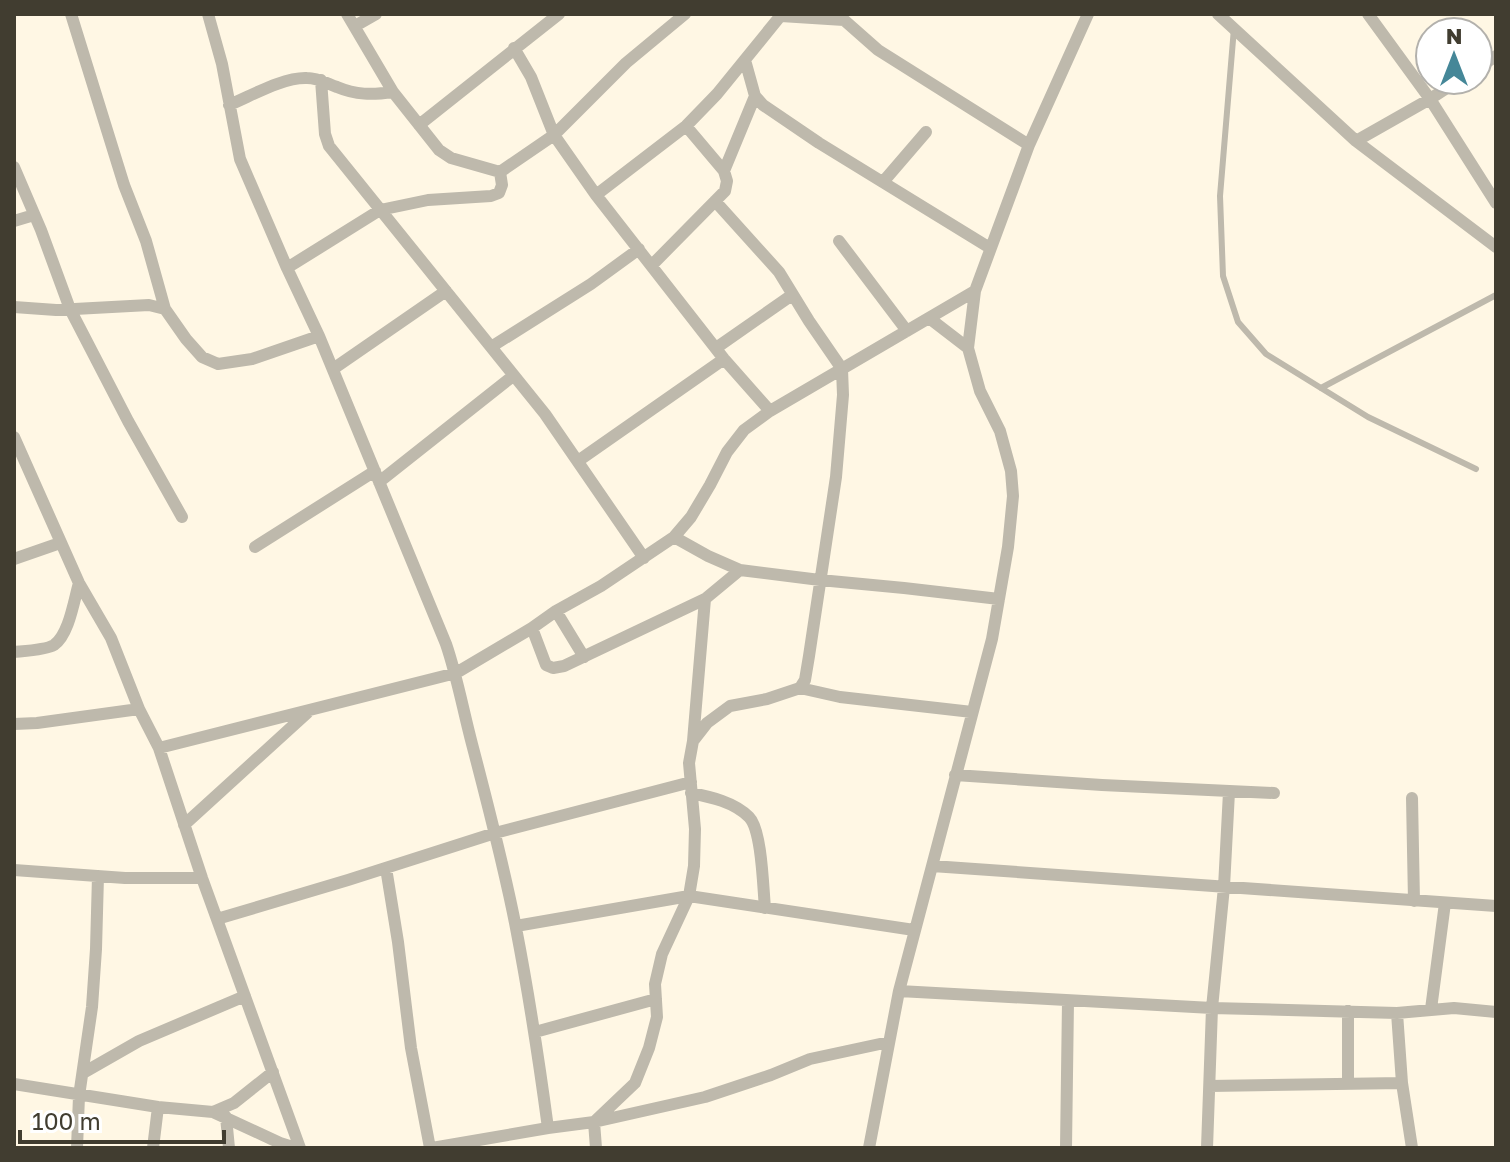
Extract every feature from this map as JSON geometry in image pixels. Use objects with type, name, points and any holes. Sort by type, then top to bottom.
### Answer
[{"type":"street","points":[[71,14],[124,185],[146,241],[165,309],[186,339],[202,357],[218,364],[252,359],[319,336]]},
{"type":"street","points":[[208,14],[222,64],[240,159],[333,369],[456,673],[516,926],[548,1128]]},
{"type":"street","points":[[347,14],[393,92],[439,150],[451,158],[500,172]]},
{"type":"street","points":[[355,26],[376,14]]},
{"type":"street","points":[[419,125],[559,14]]},
{"type":"street","points":[[500,172],[554,135],[626,63],[685,14]]},
{"type":"street","points":[[869,1148],[899,991],[992,639],[1011,522],[1011,471],[1000,431],[980,391],[968,348],[975,291],[1029,145],[1088,14]]},
{"type":"street","points":[[1218,14],[1356,141],[1496,247]]},
{"type":"street","points":[[1368,14],[1430,99],[1496,203]]},
{"type":"street","points":[[596,195],[686,126],[717,94],[782,15],[842,17],[878,50],[1029,145]]},
{"type":"street","points":[[514,48],[531,77],[554,135],[596,195],[724,359],[770,411]]},
{"type":"street","points":[[745,60],[755,96],[763,105],[990,248]]},
{"type":"street","points":[[229,105],[287,80],[308,77],[359,94],[393,92]]},
{"type":"street","points":[[321,80],[325,134],[329,146],[545,414],[644,558]]},
{"type":"street","points":[[724,171],[755,96]]},
{"type":"street","points":[[1356,141],[1435,96]]},
{"type":"street","points":[[652,265],[725,191],[727,181],[724,171],[686,126]]},
{"type":"street","points":[[883,182],[926,132]]},
{"type":"street","points":[[14,167],[70,309],[182,517]]},
{"type":"street","points":[[287,268],[380,210],[428,200],[499,193],[502,185],[500,172]]},
{"type":"street","points":[[715,201],[779,272],[842,369],[843,395],[836,477],[805,680],[800,688]]},
{"type":"street","points":[[14,221],[34,215]]},
{"type":"street","points":[[839,241],[907,331]]},
{"type":"street","points":[[491,347],[608,273],[639,249]]},
{"type":"street","points":[[333,369],[446,291]]},
{"type":"street","points":[[159,748],[456,673],[601,586],[674,537],[691,517],[727,452],[744,430],[770,411],[975,291]]},
{"type":"street","points":[[716,348],[792,295]]},
{"type":"street","points":[[14,307],[70,309],[149,305],[165,309]]},
{"type":"street","points":[[929,318],[968,348]]},
{"type":"street","points":[[578,461],[724,359]]},
{"type":"street","points":[[255,547],[377,477],[513,376]]},
{"type":"street","points":[[14,437],[60,543],[111,638],[139,709],[159,748],[298,1148]]},
{"type":"street","points":[[674,537],[740,570],[999,599]]},
{"type":"street","points":[[14,559],[60,543]]},
{"type":"street","points":[[532,628],[546,665],[553,668],[564,666],[705,599],[740,570]]},
{"type":"street","points":[[14,652],[53,646],[68,623],[79,583]]},
{"type":"street","points":[[594,1122],[635,1083],[657,1017],[655,984],[662,954],[689,896],[695,829],[689,763],[705,599]]},
{"type":"street","points":[[556,611],[584,657]]},
{"type":"street","points":[[693,741],[707,723],[730,706],[767,699],[800,688],[840,697],[972,712]]},
{"type":"street","points":[[14,724],[139,709]]},
{"type":"street","points":[[184,825],[310,711]]},
{"type":"street","points":[[955,775],[1274,793]]},
{"type":"street","points":[[217,919],[495,833],[691,787],[739,809],[751,819],[757,831],[765,908]]},
{"type":"street","points":[[1207,1148],[1212,1008],[1224,887],[1229,792]]},
{"type":"street","points":[[1412,798],[1414,901]]},
{"type":"street","points":[[932,866],[1496,906]]},
{"type":"street","points":[[386,868],[411,1048],[431,1148],[594,1122],[705,1097],[810,1059],[889,1042]]},
{"type":"street","points":[[14,870],[98,876],[202,878]]},
{"type":"street","points":[[77,1148],[79,1096],[94,978],[98,876]]},
{"type":"street","points":[[516,926],[689,896],[914,930]]},
{"type":"street","points":[[1431,1009],[1445,903]]},
{"type":"street","points":[[899,991],[1212,1008],[1397,1013],[1454,1008],[1496,1012]]},
{"type":"street","points":[[83,1073],[139,1041],[245,996]]},
{"type":"street","points":[[535,1032],[656,999]]},
{"type":"street","points":[[1066,1148],[1068,1001]]},
{"type":"street","points":[[1348,1011],[1348,1083]]},
{"type":"street","points":[[1397,1013],[1402,1083],[1412,1148]]},
{"type":"street","points":[[213,1112],[234,1103],[273,1072]]},
{"type":"street","points":[[1210,1086],[1402,1083]]},
{"type":"street","points":[[14,1084],[79,1096],[213,1112],[280,1143],[298,1148]]},
{"type":"street","points":[[153,1148],[158,1107]]},
{"type":"street","points":[[226,1117],[229,1148]]},
{"type":"street","points":[[594,1122],[596,1148]]},
{"type":"lane","points":[[1234,28],[1220,196],[1223,276],[1238,322],[1266,354],[1321,388],[1368,417],[1476,469]]},
{"type":"lane","points":[[1321,388],[1496,295]]}]
